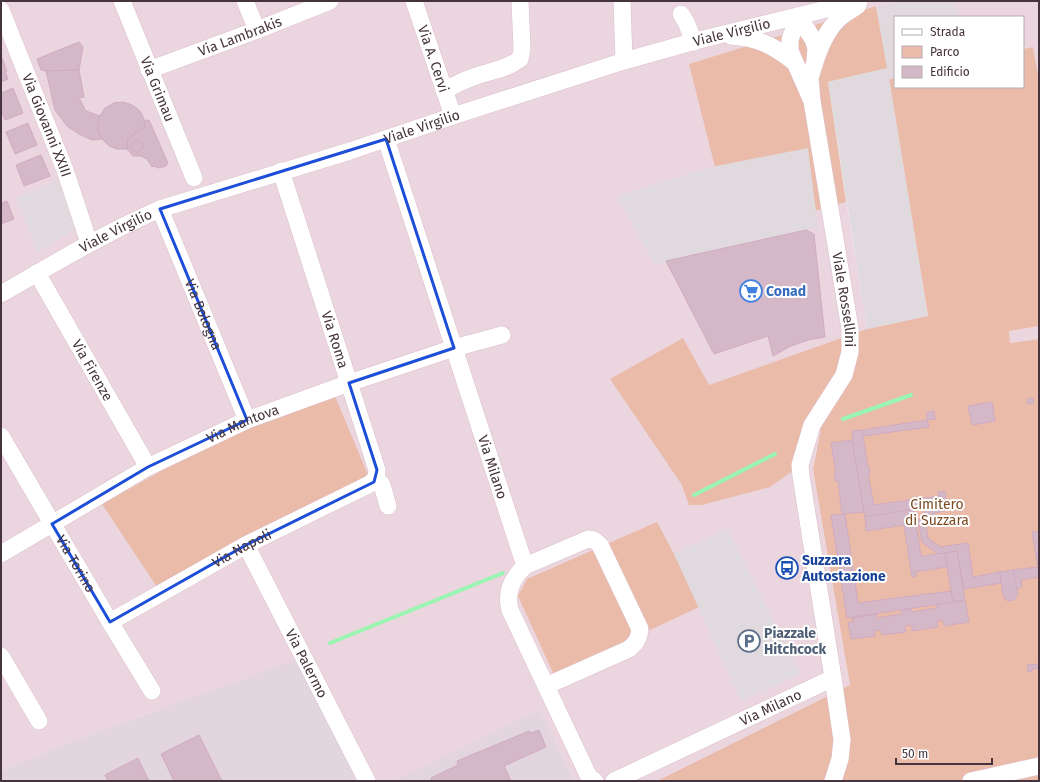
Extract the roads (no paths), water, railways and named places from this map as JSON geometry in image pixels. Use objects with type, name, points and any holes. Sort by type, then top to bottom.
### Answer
[{"type":"street","name":"Via Grimau","points":[[122,1],[194,178]]},
{"type":"street","points":[[245,1],[257,30]]},
{"type":"street","name":"Via Lambrakis","points":[[150,70],[330,1]]},
{"type":"street","name":"Via A. Cervi","points":[[414,1],[453,116]]},
{"type":"street","points":[[444,91],[456,84],[474,77],[511,66],[520,59],[522,49],[520,1]]},
{"type":"street","points":[[622,1],[624,61]]},
{"type":"street","name":"Viale Virgilio","points":[[1,294],[89,243],[132,221],[160,209],[281,171],[350,152],[453,116],[624,61],[716,36],[859,1]]},
{"type":"street","points":[[812,101],[810,78],[822,42],[841,17],[864,1]]},
{"type":"street","name":"Via Giovanni XXIII","points":[[1,10],[65,170],[89,243]]},
{"type":"street","points":[[681,14],[694,42]]},
{"type":"street","points":[[798,16],[790,40],[790,51],[812,101]]},
{"type":"street","points":[[798,16],[813,39],[816,48],[815,62]]},
{"type":"street","points":[[716,36],[748,37],[781,51],[794,62]]},
{"type":"street","name":"Viale Rossellini","points":[[812,101],[850,329],[850,352],[844,375],[812,425],[800,465],[833,678]]},
{"type":"street","name":"Via Milano","points":[[386,139],[524,566]]},
{"type":"street","name":"Via Roma","points":[[281,171],[377,470],[376,478],[382,485],[388,506]]},
{"type":"street","name":"Via Bologna","points":[[160,209],[247,420]]},
{"type":"street","name":"Via Firenze","points":[[37,273],[148,467]]},
{"type":"street","name":"Via Mantova","points":[[1,554],[148,467],[247,420],[349,383],[454,348],[502,335]]},
{"type":"street","name":"Via Torino","points":[[1,436],[152,691]]},
{"type":"street","name":"Via Napoli","points":[[110,622],[246,545],[370,484],[376,478]]},
{"type":"street","points":[[546,686],[628,649],[634,645],[639,638],[640,629],[600,545],[596,541],[588,539],[524,566],[512,581],[508,596],[510,610],[589,777],[595,781]]},
{"type":"street","name":"Via Palermo","points":[[246,545],[367,781]]},
{"type":"street","points":[[1,656],[39,721]]},
{"type":"street","points":[[833,678],[842,740],[840,759],[833,781]]},
{"type":"street","name":"Via Milano","points":[[614,781],[833,678]]},
{"type":"street","points":[[972,781],[1039,766]]},
{"type":"waterway","points":[[843,419],[911,395]]},
{"type":"waterway","points":[[694,495],[775,454]]},
{"type":"waterway","points":[[330,643],[503,573]]},
{"type":"place","name":"Conad","points":[[751,291]]},
{"type":"place","name":"Suzzara Autostazione","points":[[787,568]]},
{"type":"place","name":"Piazzale Hitchcock","points":[[749,641]]},
{"type":"park label","name":"Cimitero di Suzzara","points":[[937,512]]}]
